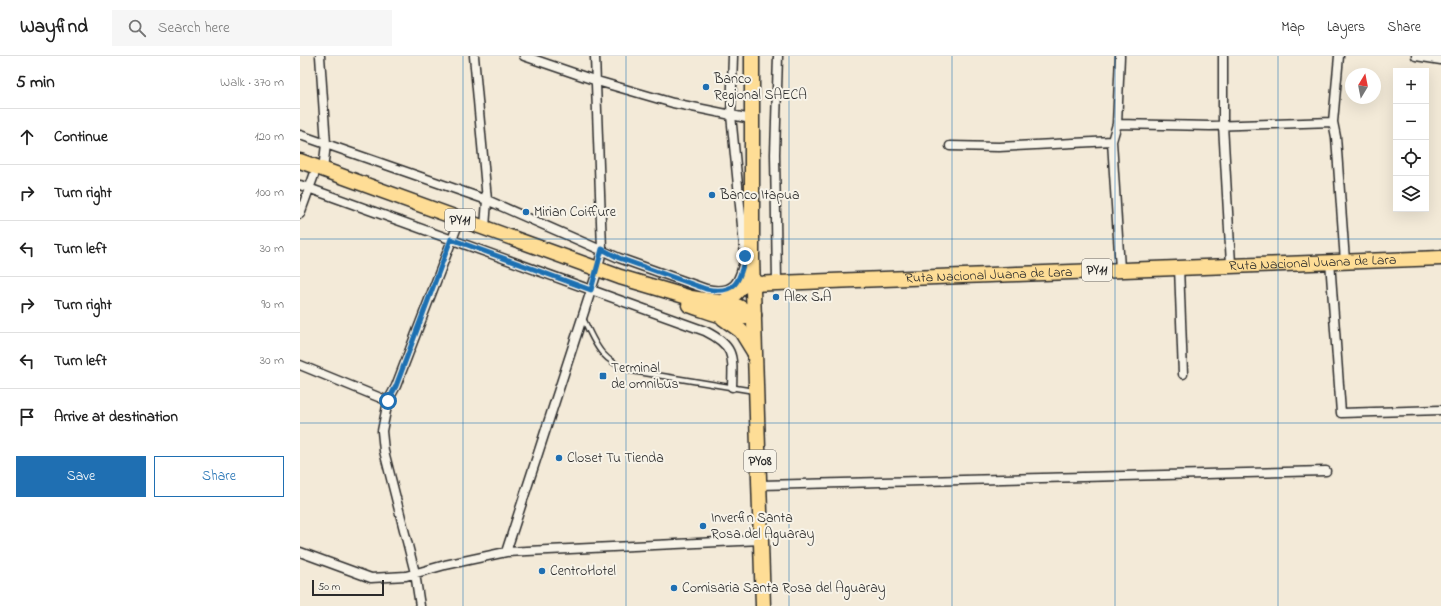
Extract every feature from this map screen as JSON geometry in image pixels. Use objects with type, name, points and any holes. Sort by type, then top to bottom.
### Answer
[{"type":"highway","name":"PY08","points":[[752,56],[752,258],[756,391],[761,485],[763,606]]},
{"type":"highway","name":"PY11","points":[[300,161],[620,277],[719,309],[738,319],[754,315]]},
{"type":"highway","points":[[752,258],[745,282],[740,290],[719,309],[741,331],[749,342],[755,355]]},
{"type":"highway","name":"Ruta Nacional Juana de Lara","points":[[753,284],[1231,264],[1441,258]]},
{"type":"street","points":[[300,214],[309,189],[320,168],[326,144],[320,56]]},
{"type":"street","points":[[474,56],[487,200],[485,228]]},
{"type":"street","points":[[524,56],[597,81],[673,103],[751,119]]},
{"type":"street","points":[[506,552],[598,269],[602,249],[595,56]]},
{"type":"street","points":[[300,135],[487,200],[602,249],[619,258],[706,289],[720,292],[728,290],[736,282],[742,270],[745,256],[731,115],[733,56]]},
{"type":"street","points":[[777,282],[775,154],[778,56]]},
{"type":"street","points":[[1120,56],[1116,124],[1112,141],[1120,269]]},
{"type":"street","points":[[1223,56],[1223,124],[1231,264]]},
{"type":"street","points":[[1339,56],[1334,122],[1344,261]]},
{"type":"street","points":[[1416,56],[1441,60]]},
{"type":"street","points":[[1116,124],[1334,122]]},
{"type":"street","points":[[950,146],[999,147],[1112,141]]},
{"type":"street","points":[[300,185],[705,331],[721,339],[731,353],[733,363],[732,387]]},
{"type":"street","points":[[420,606],[415,573],[384,451],[382,431],[388,401],[396,386],[451,239],[460,220]]},
{"type":"street","points":[[1330,261],[1341,414],[1441,410]]},
{"type":"street","points":[[1179,267],[1183,374]]},
{"type":"street","points":[[300,365],[388,401]]},
{"type":"street","points":[[761,485],[1326,471]]},
{"type":"street","points":[[300,552],[371,578],[406,576],[445,564],[506,552],[761,540]]},
{"type":"lane","points":[[582,316],[599,349],[616,366],[632,371],[756,391]]},
{"type":"place","name":"Banco Regional SAECA","points":[[706,87]]},
{"type":"place","name":"Banco Itapua","points":[[712,195]]},
{"type":"place","name":"Mirian Coiffure","points":[[526,212]]},
{"type":"place","name":"Alex S.A","points":[[776,297]]},
{"type":"place","name":"Terminal de omnibus","points":[[603,376]]},
{"type":"place","name":"Closet Tu Tienda","points":[[559,458]]},
{"type":"place","name":"Inverfin Santa Rosa del Aguaray","points":[[703,526]]},
{"type":"place","name":"CentroHotel","points":[[542,571]]},
{"type":"place","name":"Comisaria Santa Rosa del Aguaray","points":[[674,588]]},
{"type":"route","points":[[388,401],[396,386],[451,239],[591,290],[598,269],[602,249],[619,258],[706,289],[720,292],[728,290],[736,282],[742,270],[745,256]]}]
